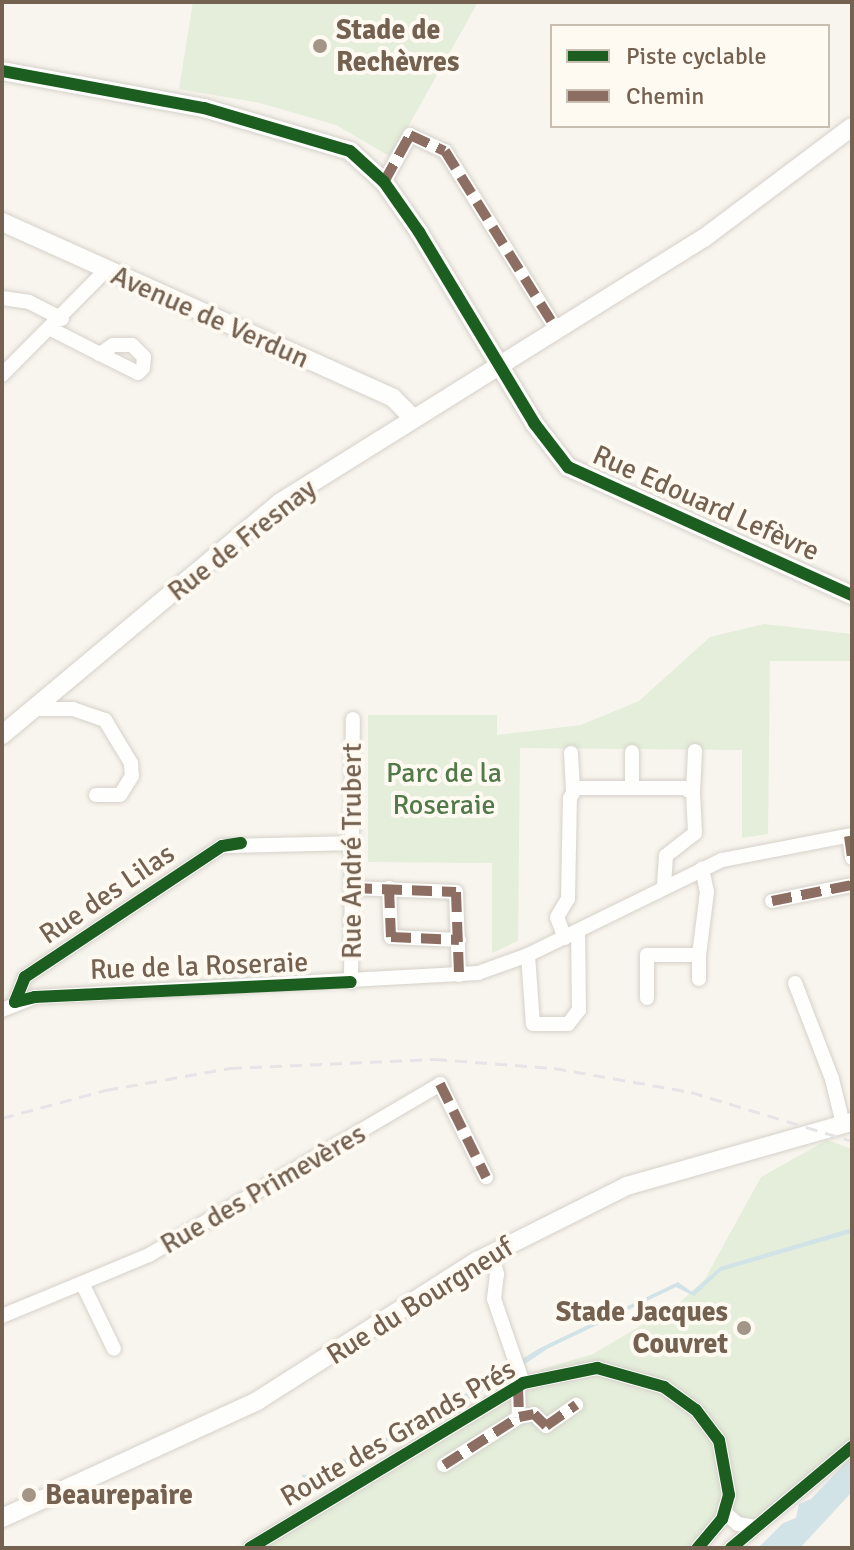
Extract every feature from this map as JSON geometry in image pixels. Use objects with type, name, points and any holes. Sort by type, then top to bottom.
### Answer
[{"type":"street","name":"Rue Edouard Lefèvre","points":[[2,71],[204,108],[331,142],[350,151],[384,182],[547,443],[577,472],[852,595]]},
{"type":"street","name":"Rue de Fresnay","points":[[2,735],[281,502],[496,363],[704,238],[852,127]]},
{"type":"street","points":[[384,182],[410,135],[445,151],[555,327]]},
{"type":"street","name":"Avenue de Verdun","points":[[2,222],[105,271],[393,398],[412,417]]},
{"type":"street","points":[[2,375],[56,324],[105,271]]},
{"type":"street","points":[[2,298],[29,302],[100,354]]},
{"type":"street","points":[[64,684],[73,709]]},
{"type":"street","points":[[31,709],[73,709],[105,720],[131,763],[128,789],[120,795],[96,795]]},
{"type":"street","name":"Rue André Trubert","points":[[351,982],[353,719]]},
{"type":"street","points":[[664,887],[666,856],[695,833],[695,751]]},
{"type":"street","points":[[632,752],[632,788]]},
{"type":"street","points":[[528,955],[533,1024],[568,1024],[579,1010],[571,935],[557,917],[568,899],[573,790],[571,753]]},
{"type":"street","points":[[573,790],[684,788],[693,793]]},
{"type":"street","points":[[850,836],[852,858]]},
{"type":"street","name":"Rue de la Roseraie","points":[[9,1006],[40,997],[459,975],[528,955],[702,869],[748,853],[850,836]]},
{"type":"street","name":"Rue des Lilas","points":[[9,1006],[25,977],[222,846],[352,843]]},
{"type":"street","points":[[699,979],[707,892],[702,869]]},
{"type":"street","points":[[772,901],[852,885]]},
{"type":"street","points":[[352,888],[456,892],[459,975]]},
{"type":"street","points":[[389,888],[391,937],[459,940]]},
{"type":"street","points":[[647,998],[647,955],[699,955]]},
{"type":"street","points":[[795,983],[848,1123]]},
{"type":"street","name":"Rue des Primevères","points":[[2,1316],[149,1255],[440,1084],[486,1177]]},
{"type":"street","name":"Rue du Bourgneuf","points":[[2,1518],[257,1401],[491,1254],[655,1176],[848,1123]]},
{"type":"street","points":[[491,1254],[497,1274],[494,1299],[519,1375],[519,1417]]},
{"type":"street","points":[[82,1283],[114,1349]]},
{"type":"street","name":"Route des Grands Prés","points":[[250,1548],[519,1375],[597,1368],[664,1387],[696,1410],[719,1440],[729,1475],[724,1512],[698,1548]]},
{"type":"street","points":[[444,1465],[519,1417],[534,1414],[546,1426],[576,1405]]},
{"type":"street","points":[[731,1548],[852,1447]]},
{"type":"street","points":[[724,1512],[738,1524],[755,1527]]},
{"type":"green space","name":"Stade de Rechèvres","points":[[193,2],[478,2],[391,157],[336,125],[260,103],[179,89]]},
{"type":"green space","name":"Parc de la Roseraie","points":[[764,624],[852,634],[852,661],[770,661],[768,834],[742,838],[742,750],[520,748],[518,941],[492,953],[492,863],[368,862],[368,715],[497,715],[497,735],[581,725],[639,701],[710,637]]},
{"type":"green space","name":"Stade Jacques Couvret","points":[[827,1140],[852,1149],[852,1439],[755,1518],[712,1519],[690,1548],[263,1548],[511,1399],[542,1369],[593,1354],[679,1303],[705,1279],[761,1177]]},
{"type":"shaded area","points":[[852,1228],[852,1233],[721,1271],[694,1296],[676,1287],[547,1349],[493,1386],[323,1476],[307,1481],[301,1475],[315,1474],[432,1414],[540,1348],[678,1282],[692,1292],[720,1267]]},
{"type":"shaded area","points":[[852,1456],[852,1492],[800,1548],[758,1548],[783,1523],[796,1518],[799,1504],[811,1499]]},
{"type":"railway","points":[[2,1118],[106,1090],[230,1068],[435,1059],[554,1068],[691,1092],[852,1141]]},
{"type":"marked path","points":[[384,182],[410,135],[445,151],[555,327]]},
{"type":"marked path","points":[[849,836],[852,858]]},
{"type":"marked path","points":[[772,901],[852,885]]},
{"type":"marked path","points":[[352,888],[456,892],[459,975]]},
{"type":"marked path","points":[[389,888],[391,937],[459,940]]},
{"type":"marked path","points":[[440,1084],[486,1177]]},
{"type":"marked path","points":[[518,1387],[519,1417],[534,1414],[546,1426],[576,1405]]},
{"type":"marked path","points":[[444,1465],[519,1417]]},
{"type":"cycle path","points":[[2,71],[204,108],[350,151],[384,182],[419,232],[534,423],[568,467],[852,595]]},
{"type":"cycle path","points":[[241,843],[222,846],[25,977],[15,1002],[35,997],[351,982]]},
{"type":"cycle path","points":[[250,1548],[523,1383],[597,1368],[664,1387],[696,1410],[719,1440],[729,1495],[722,1519],[698,1548]]},
{"type":"cycle path","points":[[731,1548],[852,1447]]},
{"type":"place","name":"Stade de Rechèvres","points":[[320,46]]},
{"type":"place","name":"Stade Jacques Couvret","points":[[744,1328]]},
{"type":"place","name":"Beaurepaire","points":[[29,1495]]}]
